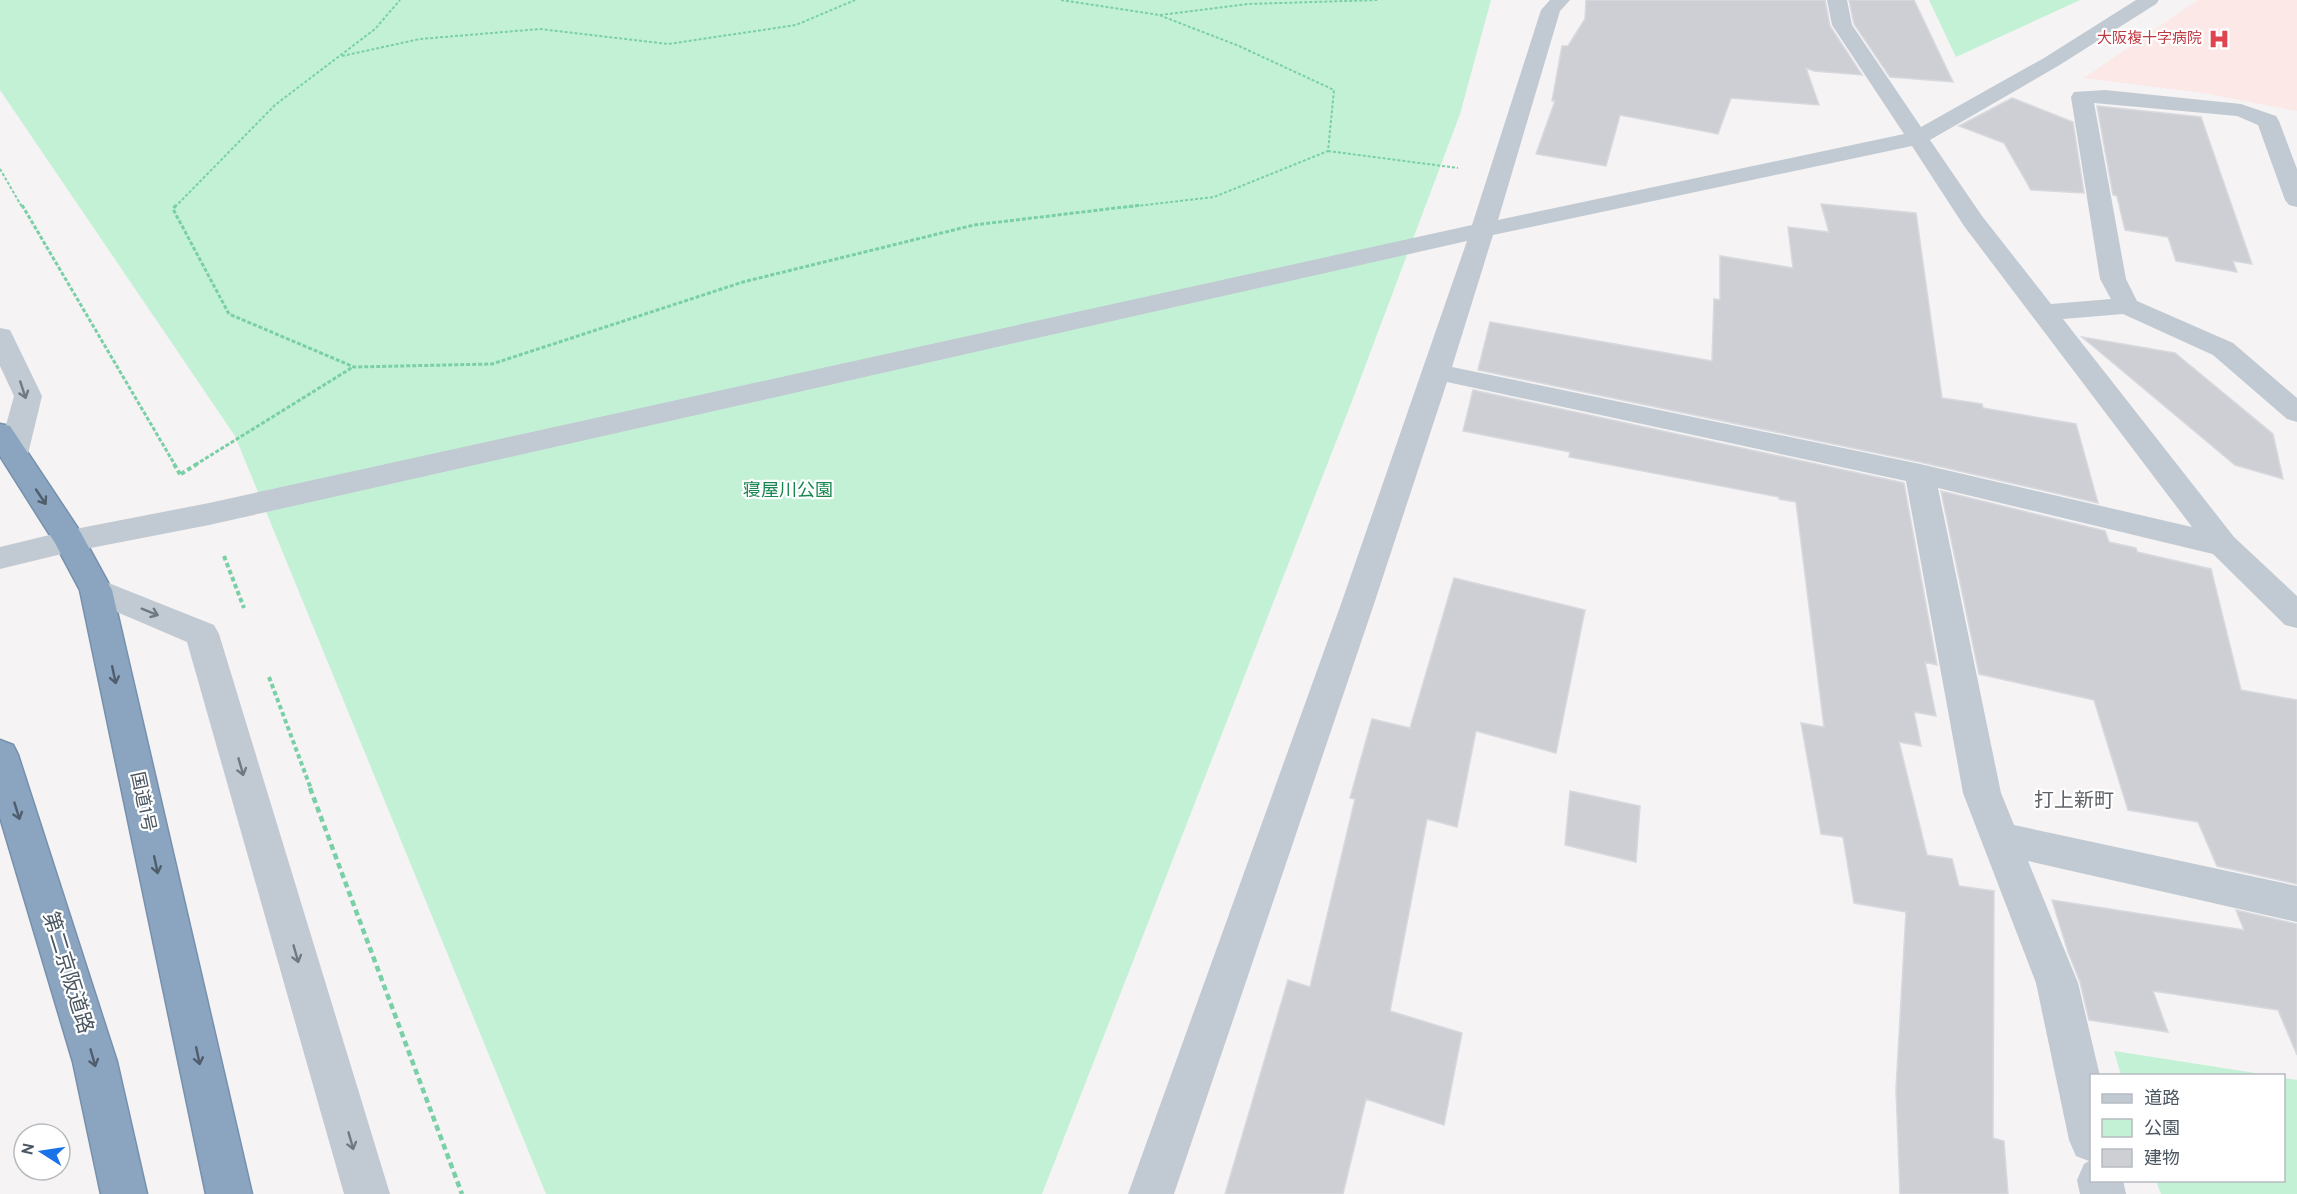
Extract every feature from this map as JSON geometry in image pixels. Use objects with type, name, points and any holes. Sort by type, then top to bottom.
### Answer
[{"type":"highway","name":"国道1号","points":[[6,444],[70,541],[96,591],[229,1194]]},
{"type":"highway","name":"第二京阪道路","points":[[0,755],[95,1062],[124,1194]]},
{"type":"street","points":[[1151,1194],[1438,372],[1502,174],[1551,10],[1560,0]]},
{"type":"street","points":[[1837,0],[1842,25],[1973,221],[2223,545],[2297,616]]},
{"type":"street","points":[[0,558],[1483,230],[1917,138],[2051,62],[2149,0]]},
{"type":"street","points":[[2127,306],[2113,279],[2082,97],[2105,96],[2241,110],[2268,122],[2297,200]]},
{"type":"street","points":[[2043,313],[2127,306],[2223,349],[2297,413]]},
{"type":"street","points":[[0,336],[28,396],[6,444]]},
{"type":"street","points":[[1438,372],[1920,474],[2223,545]]},
{"type":"street","points":[[1920,474],[1982,793],[2057,983],[2090,1135]]},
{"type":"street","points":[[96,591],[202,634],[367,1194]]},
{"type":"street","points":[[2000,838],[2297,904]]},
{"type":"path","points":[[400,0],[375,29],[275,105],[173,209],[229,314],[354,367],[492,364],[743,282],[974,225],[1214,197],[1328,151],[1502,174]]},
{"type":"path","points":[[339,56],[420,39],[540,29],[668,44],[796,24],[855,0]]},
{"type":"path","points":[[1061,0],[1159,15],[1239,46],[1334,90],[1328,151]]},
{"type":"path","points":[[1159,15],[1248,4],[1378,0]]},
{"type":"path","points":[[180,475],[354,367]]},
{"type":"shaded area","name":"大阪複十字病院","points":[[2198,0],[2297,0],[2297,111],[2203,93],[2084,78]]},
{"type":"green space","name":"寝屋川公園","points":[[0,0],[1491,0],[1460,114],[1352,401],[1042,1194],[546,1194],[235,436],[0,90]]},
{"type":"green space","points":[[1929,0],[2080,0],[1956,57]]},
{"type":"green space","points":[[2114,1051],[2262,1074],[2121,1074]]},
{"type":"green space","points":[[2285,1078],[2297,1080],[2297,1194],[2161,1194],[2156,1182],[2285,1182]]},
{"type":"building","points":[[1586,0],[1825,0],[1830,26],[1862,75],[1814,71],[1806,68],[1819,105],[1731,98],[1718,134],[1620,115],[1606,166],[1536,154],[1555,101],[1552,101],[1562,46],[1568,46],[1585,19]]},
{"type":"building","points":[[1849,0],[1914,0],[1953,82],[1890,77],[1854,24]]},
{"type":"building","points":[[2012,98],[2073,122],[2084,193],[2031,190],[2004,143],[1959,126]]},
{"type":"building","points":[[2097,106],[2201,117],[2252,264],[2233,261],[2237,272],[2176,261],[2168,237],[2125,230],[2117,196],[2113,195]]},
{"type":"building","points":[[1821,204],[1916,213],[1942,398],[1982,404],[1983,408],[2076,424],[2098,503],[1920,462],[1478,370],[1490,322],[1712,361],[1714,299],[1720,300],[1720,256],[1793,268],[1788,227],[1829,232]]},
{"type":"building","points":[[2082,337],[2175,353],[2273,434],[2283,479],[2235,465]]},
{"type":"building","points":[[1473,390],[1904,483],[1937,665],[1925,662],[1936,716],[1914,712],[1921,746],[1899,742],[1927,855],[1952,859],[1959,886],[1994,891],[1993,1138],[2004,1141],[2008,1194],[1900,1194],[1896,1089],[1906,912],[1854,903],[1843,837],[1821,834],[1801,723],[1824,727],[1796,502],[1569,457],[1570,452],[1463,431]]},
{"type":"building","points":[[1941,491],[2105,531],[2109,542],[2136,548],[2137,552],[2211,569],[2241,690],[2297,700],[2297,884],[2217,866],[2198,822],[2128,810],[2094,700],[1979,674]]},
{"type":"building","points":[[1454,578],[1585,610],[1556,753],[1476,731],[1457,827],[1427,819],[1390,1011],[1462,1033],[1444,1125],[1366,1099],[1343,1194],[1225,1194],[1288,980],[1310,987],[1355,799],[1350,798],[1372,719],[1410,728]]},
{"type":"building","points":[[1570,791],[1640,806],[1636,862],[1565,845]]},
{"type":"building","points":[[2052,900],[2244,930],[2236,910],[2297,924],[2297,1055],[2278,1010],[2153,991],[2168,1032],[2089,1020],[2080,982]]},
{"type":"place","name":"大阪複十字病院","points":[[2219,39]]},
{"type":"district","name":"打上新町","points":[[2074,802]]}]
